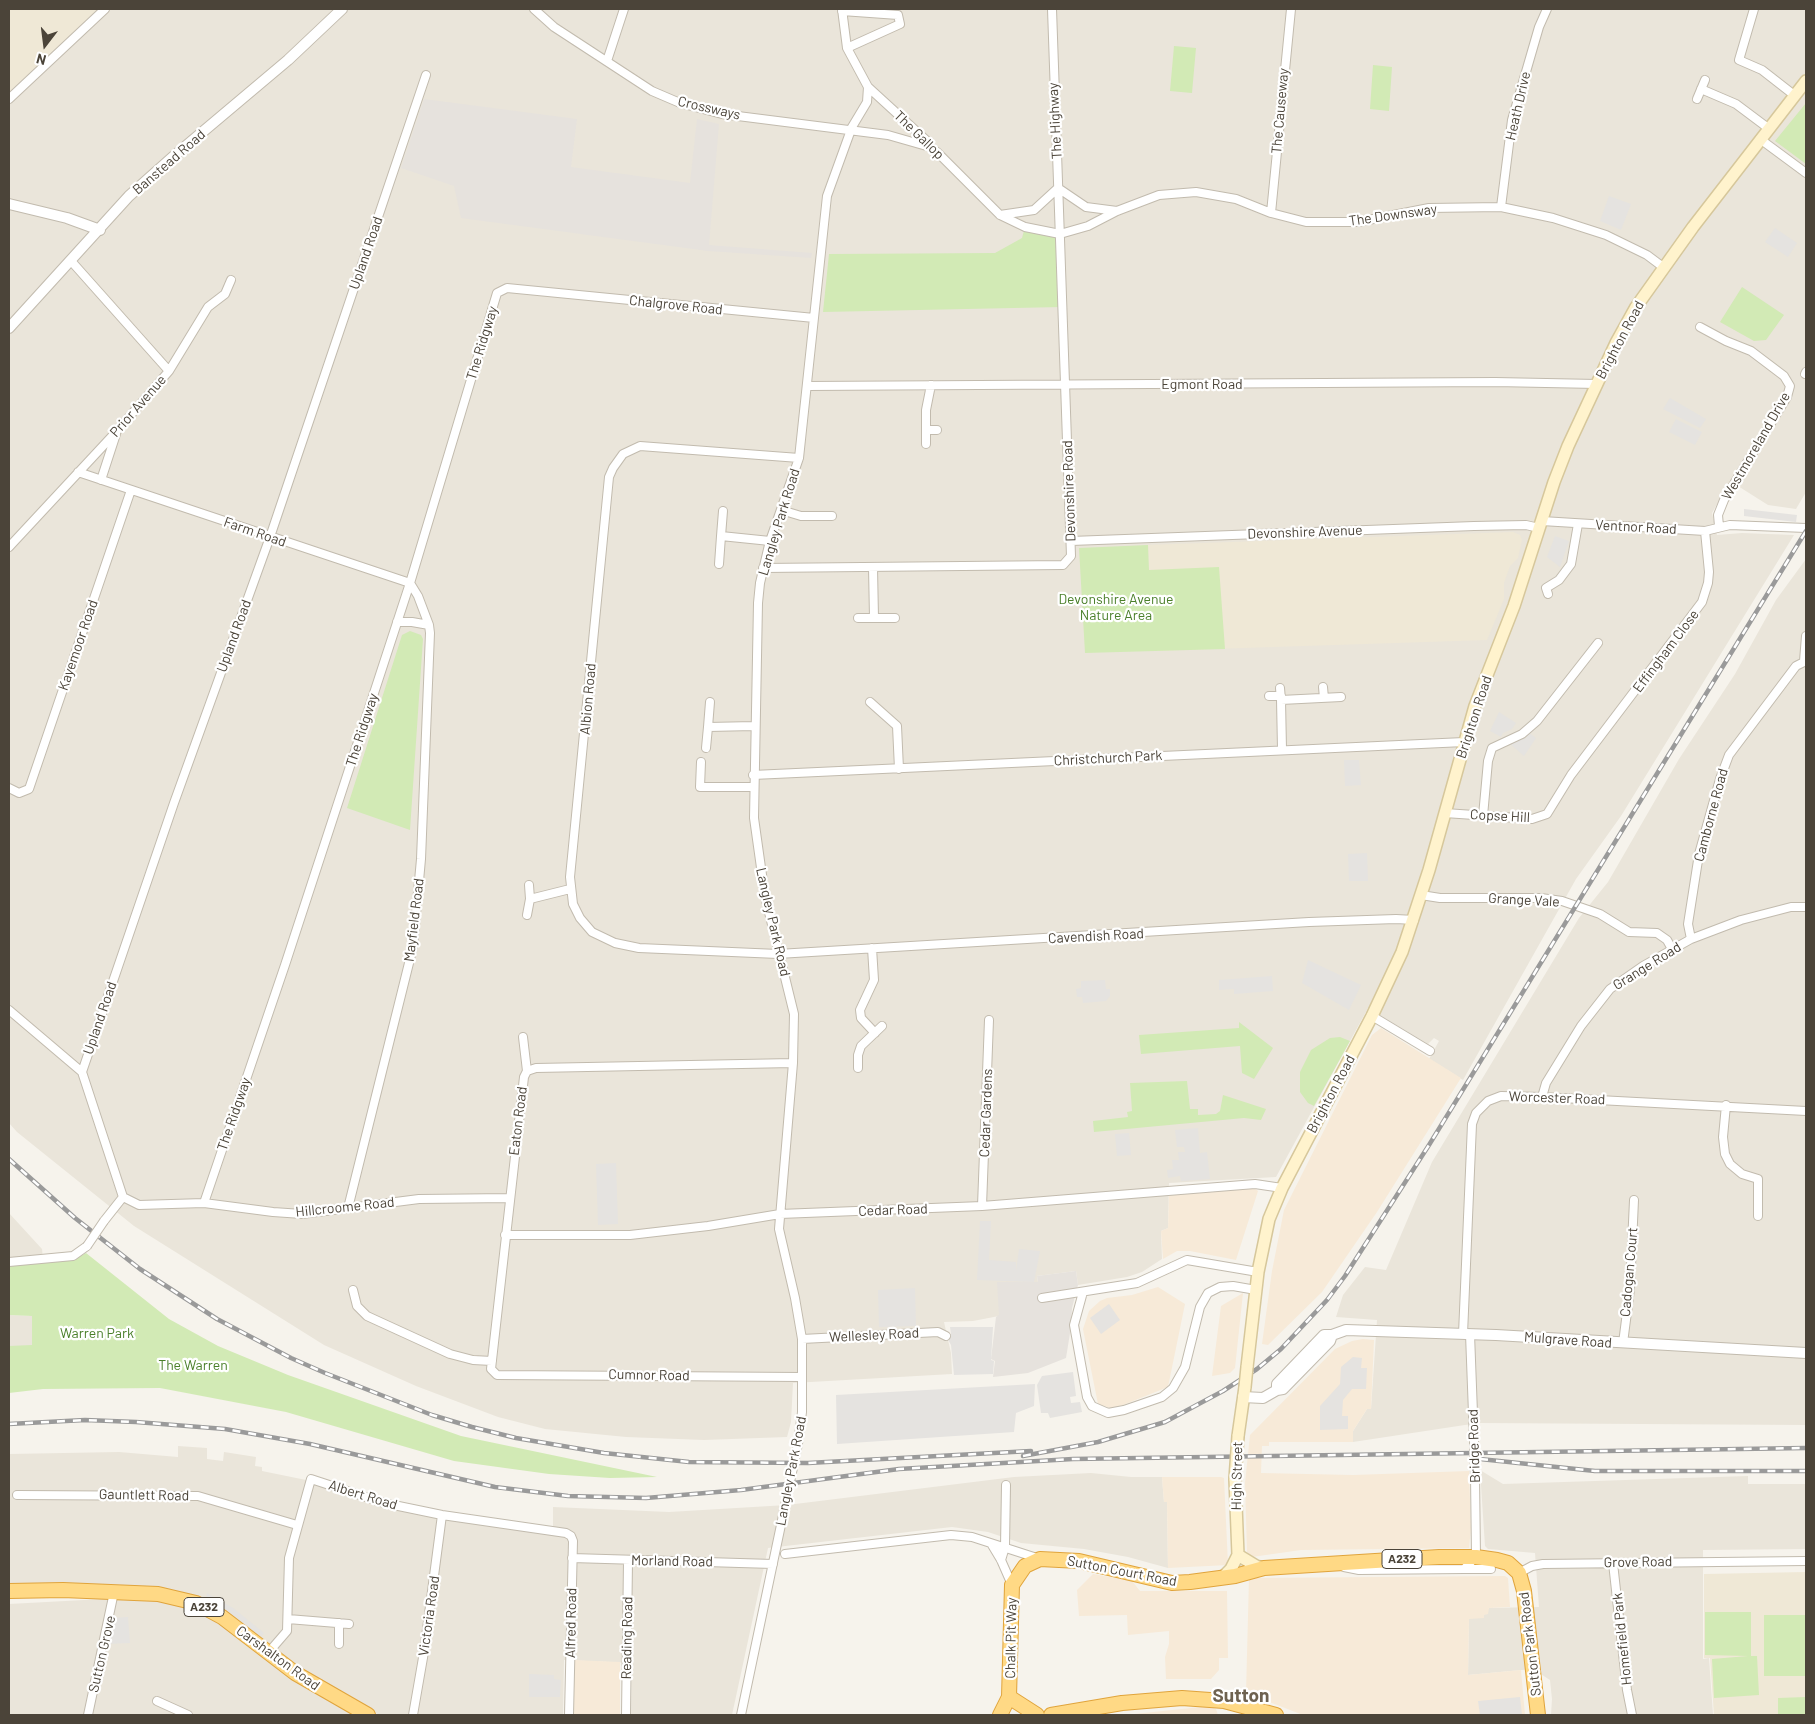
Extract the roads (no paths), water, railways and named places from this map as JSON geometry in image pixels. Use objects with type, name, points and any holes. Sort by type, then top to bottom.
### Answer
[{"type":"highway","name":"A232","points":[[1223,1577],[1264,1568],[1332,1563],[1394,1564],[1476,1557],[1508,1563],[1518,1573]]},
{"type":"highway","name":"Sutton Court Road","points":[[1040,1559],[1102,1566],[1172,1583],[1223,1577]]},
{"type":"highway","name":"Chalk Pit Way","points":[[1037,1715],[1009,1697],[1012,1585],[1025,1566],[1040,1559]]},
{"type":"highway","name":"Sutton Park Road","points":[[1518,1573],[1524,1591],[1538,1715]]},
{"type":"highway","name":"Carshalton Road","points":[[9,1591],[158,1594],[196,1603],[222,1617],[268,1653],[324,1691],[368,1715]]},
{"type":"highway","points":[[1000,1715],[1009,1697]]},
{"type":"highway","points":[[1052,1715],[1122,1703],[1182,1698],[1204,1698],[1276,1715]]},
{"type":"main road","name":"Brighton Road","points":[[1244,1392],[1264,1234],[1282,1188],[1372,1016],[1402,952],[1414,920],[1464,742],[1514,606],[1562,461],[1627,323],[1663,267],[1806,81]]},
{"type":"main road","name":"High Street","points":[[1238,1555],[1235,1479],[1244,1392]]},
{"type":"main road","points":[[1223,1577],[1231,1569],[1238,1555],[1256,1566],[1264,1568]]},
{"type":"street","points":[[9,99],[105,9]]},
{"type":"street","name":"Banstead Road","points":[[9,328],[147,180],[288,60],[342,9]]},
{"type":"street","name":"Crossways","points":[[534,9],[554,27],[652,91],[680,103],[722,114],[851,132],[888,135],[930,147]]},
{"type":"street","points":[[607,61],[624,9]]},
{"type":"street","name":"The Highway","points":[[1052,9],[1060,234]]},
{"type":"street","name":"The Causeway","points":[[1271,213],[1290,9]]},
{"type":"street","name":"Heath Drive","points":[[1501,207],[1512,120],[1539,27],[1547,9]]},
{"type":"street","points":[[1754,9],[1739,60],[1762,70],[1794,95]]},
{"type":"street","name":"The Gallop","points":[[847,48],[900,24],[898,16],[842,10],[847,48],[868,87],[927,141],[930,147],[1000,215],[1025,227],[1060,234]]},
{"type":"street","name":"Upland Road","points":[[123,1197],[82,1072],[174,803],[270,537],[426,75]]},
{"type":"street","points":[[1697,99],[1704,80]]},
{"type":"street","points":[[851,132],[867,102],[868,87]]},
{"type":"street","points":[[1701,90],[1736,104],[1768,128]]},
{"type":"street","name":"Langley Park Road","points":[[741,1715],[798,1444],[802,1412],[802,1339],[795,1298],[782,1246],[780,1214],[793,1063],[794,1014],[778,954],[759,867],[753,787],[758,603],[763,568],[770,541],[799,458],[827,196],[851,132]]},
{"type":"street","points":[[1760,139],[1806,173]]},
{"type":"street","points":[[1000,215],[1034,210],[1058,188]]},
{"type":"street","name":"The Downsway","points":[[1058,188],[1086,207],[1118,211]]},
{"type":"street","name":"The Downsway","points":[[1060,234],[1088,226],[1118,211],[1159,195],[1196,192],[1236,199],[1271,213],[1306,222],[1358,222],[1429,208],[1501,207],[1553,218],[1606,235],[1647,255],[1663,267]]},
{"type":"street","points":[[9,204],[67,218],[100,230]]},
{"type":"street","name":"Devonshire Road","points":[[763,568],[1063,565],[1072,556],[1060,234]]},
{"type":"street","name":"Prior Avenue","points":[[9,547],[116,432],[168,372],[72,262]]},
{"type":"street","points":[[168,372],[208,307],[226,294],[232,280]]},
{"type":"street","name":"The Ridgway","points":[[204,1203],[410,583],[497,293],[507,288],[537,291]]},
{"type":"street","name":"Chalgrove Road","points":[[537,291],[814,318]]},
{"type":"street","name":"Westmoreland Drive","points":[[1700,327],[1751,351],[1784,376],[1790,386],[1787,397],[1724,500],[1718,515],[1720,526]]},
{"type":"street","name":"Egmont Road","points":[[807,386],[1495,382],[1597,384]]},
{"type":"street","points":[[926,444],[926,410],[930,385]]},
{"type":"street","points":[[926,430],[937,430]]},
{"type":"street","points":[[101,480],[116,432]]},
{"type":"street","name":"Albion Road","points":[[778,954],[639,948],[615,943],[592,932],[580,918],[573,904],[570,889],[609,477],[613,468],[623,454],[640,446],[799,458]]},
{"type":"street","name":"Farm Road","points":[[78,472],[410,583]]},
{"type":"street","name":"Kayemoor Road","points":[[9,788],[19,793],[29,789],[131,490]]},
{"type":"street","points":[[781,510],[802,516],[832,516]]},
{"type":"street","points":[[719,564],[723,511]]},
{"type":"street","points":[[1548,594],[1546,588],[1559,580],[1571,564],[1578,524]]},
{"type":"street","name":"Ventnor Road","points":[[1541,525],[1578,524],[1704,531],[1730,525],[1806,528]]},
{"type":"street","name":"Devonshire Avenue","points":[[1071,541],[1541,525]]},
{"type":"street","name":"Effingham Close","points":[[1571,775],[1702,602],[1708,583],[1709,572],[1704,531]]},
{"type":"street","points":[[721,536],[770,541]]},
{"type":"street","points":[[873,567],[874,618]]},
{"type":"street","name":"Mayfield Road","points":[[348,1208],[413,947],[421,859],[429,625],[418,596],[410,583]]},
{"type":"street","points":[[858,618],[894,618]]},
{"type":"street","points":[[397,622],[429,625]]},
{"type":"street","points":[[1805,661],[1806,636]]},
{"type":"street","points":[[1483,816],[1488,761],[1492,748],[1522,734],[1537,722],[1598,643]]},
{"type":"street","name":"Camborne Road","points":[[1691,939],[1688,924],[1699,854],[1720,779],[1729,755],[1796,666],[1805,661]]},
{"type":"street","points":[[1323,687],[1324,698]]},
{"type":"street","points":[[1281,695],[1282,749]]},
{"type":"street","points":[[1269,696],[1341,697]]},
{"type":"street","points":[[706,748],[710,702]]},
{"type":"street","points":[[870,702],[897,726],[899,769]]},
{"type":"street","points":[[1622,709],[1630,715]]},
{"type":"street","points":[[708,727],[754,726]]},
{"type":"street","name":"Christchurch Park","points":[[753,775],[1464,742]]},
{"type":"street","points":[[699,796],[701,762]]},
{"type":"street","name":"Copse Hill","points":[[1445,813],[1540,818],[1547,814],[1568,784],[1571,775]]},
{"type":"street","points":[[700,787],[753,787]]},
{"type":"street","points":[[527,915],[530,899],[529,885]]},
{"type":"street","points":[[530,899],[570,889]]},
{"type":"street","name":"Grange Vale","points":[[1421,895],[1440,898],[1542,898],[1571,903],[1600,914],[1629,932],[1657,933],[1667,940],[1672,949]]},
{"type":"street","name":"Grange Road","points":[[1542,1097],[1546,1083],[1554,1069],[1604,994],[1643,966],[1691,939],[1741,920],[1791,907],[1806,907]]},
{"type":"street","name":"Cavendish Road","points":[[778,954],[1309,922],[1414,920]]},
{"type":"street","points":[[872,948],[874,980],[860,1010],[861,1018],[874,1033]]},
{"type":"street","points":[[9,1010],[82,1072]]},
{"type":"street","points":[[1372,1016],[1430,1051]]},
{"type":"street","name":"Cedar Gardens","points":[[982,1206],[989,1020]]},
{"type":"street","points":[[858,1068],[858,1055],[862,1046],[882,1026]]},
{"type":"street","points":[[523,1037],[527,1071]]},
{"type":"street","name":"Eaton Road","points":[[497,1375],[491,1369],[524,1076],[527,1071],[536,1068],[793,1063]]},
{"type":"street","name":"Worcester Road","points":[[1466,1334],[1473,1120],[1484,1104],[1497,1097],[1542,1097],[1806,1110]]},
{"type":"street","points":[[1726,1105],[1723,1137],[1725,1154],[1730,1164],[1742,1174],[1758,1179],[1758,1216]]},
{"type":"street","name":"Cedar Road","points":[[505,1235],[600,1236],[649,1234],[780,1214],[982,1206],[1255,1184],[1282,1188]]},
{"type":"street","points":[[9,1262],[72,1256],[87,1246],[123,1197]]},
{"type":"street","name":"Hillcroome Road","points":[[123,1197],[134,1204],[144,1206],[204,1203],[302,1214],[419,1199],[510,1198]]},
{"type":"street","name":"Cadogan Court","points":[[1623,1343],[1630,1289],[1634,1200]]},
{"type":"street","points":[[1042,1298],[1137,1284],[1187,1260],[1258,1272]]},
{"type":"street","points":[[1083,1292],[1074,1325],[1087,1397],[1092,1406],[1108,1412],[1124,1410],[1162,1397],[1174,1388],[1185,1367],[1200,1307],[1208,1293],[1220,1287],[1233,1286],[1256,1290]]},
{"type":"street","points":[[353,1290],[357,1306],[368,1316],[450,1354],[474,1360],[492,1361]]},
{"type":"street","name":"Mulgrave Road","points":[[1244,1392],[1263,1398],[1277,1390],[1284,1389],[1330,1342],[1332,1336],[1346,1330],[1466,1334],[1806,1353]]},
{"type":"street","name":"Wellesley Road","points":[[802,1339],[938,1332],[946,1336]]},
{"type":"street","name":"Bridge Road","points":[[1466,1334],[1474,1440],[1476,1557]]},
{"type":"street","name":"Cumnor Road","points":[[497,1375],[802,1377]]},
{"type":"street","name":"Albert Road","points":[[268,1653],[287,1631],[289,1558],[311,1479],[384,1503],[442,1515],[566,1533]]},
{"type":"street","points":[[1001,1560],[1006,1547],[1006,1485]]},
{"type":"street","name":"Gauntlett Road","points":[[17,1495],[198,1496],[297,1525]]},
{"type":"street","name":"Victoria Road","points":[[413,1715],[424,1652],[442,1515]]},
{"type":"street","name":"Alfred Road","points":[[566,1533],[573,1541],[569,1715]]},
{"type":"street","name":"Sutton Court Road","points":[[785,1554],[951,1535],[972,1537],[1040,1559]]},
{"type":"street","points":[[992,1545],[1012,1585]]},
{"type":"street","points":[[1464,1569],[1476,1557]]},
{"type":"street","name":"Morland Road","points":[[572,1558],[772,1564]]},
{"type":"street","name":"Reading Road","points":[[626,1715],[628,1561]]},
{"type":"street","name":"Grove Road","points":[[1518,1573],[1532,1566],[1543,1564],[1806,1561]]},
{"type":"street","name":"Homefield Park","points":[[1613,1563],[1627,1690],[1632,1715]]},
{"type":"street","points":[[1394,1564],[1492,1569]]},
{"type":"street","name":"Sutton Grove","points":[[88,1715],[114,1592]]},
{"type":"street","points":[[288,1619],[349,1624]]},
{"type":"street","points":[[339,1623],[339,1644]]},
{"type":"street","points":[[157,1701],[188,1715]]},
{"type":"railway","points":[[1023,1456],[1098,1442],[1165,1422],[1223,1391],[1257,1369],[1281,1349],[1327,1300],[1345,1276],[1429,1145],[1806,531]]},
{"type":"railway","points":[[9,1159],[75,1218],[140,1269],[217,1319],[291,1358],[325,1373],[432,1415],[472,1427],[516,1438],[604,1453],[689,1462],[808,1463],[1031,1451]]},
{"type":"railway","points":[[9,1424],[85,1420],[225,1429],[310,1444],[495,1487],[568,1496],[646,1498],[741,1490],[899,1469],[1073,1459],[1806,1448]]},
{"type":"railway","points":[[1480,1459],[1595,1471],[1806,1471]]},
{"type":"district","name":"Sutton","points":[[1241,1696]]},
{"type":"park label","name":"Devonshire Avenue Nature Area","points":[[1116,608]]},
{"type":"park label","name":"Warren Park","points":[[97,1333]]},
{"type":"park label","name":"The Warren","points":[[193,1365]]}]
